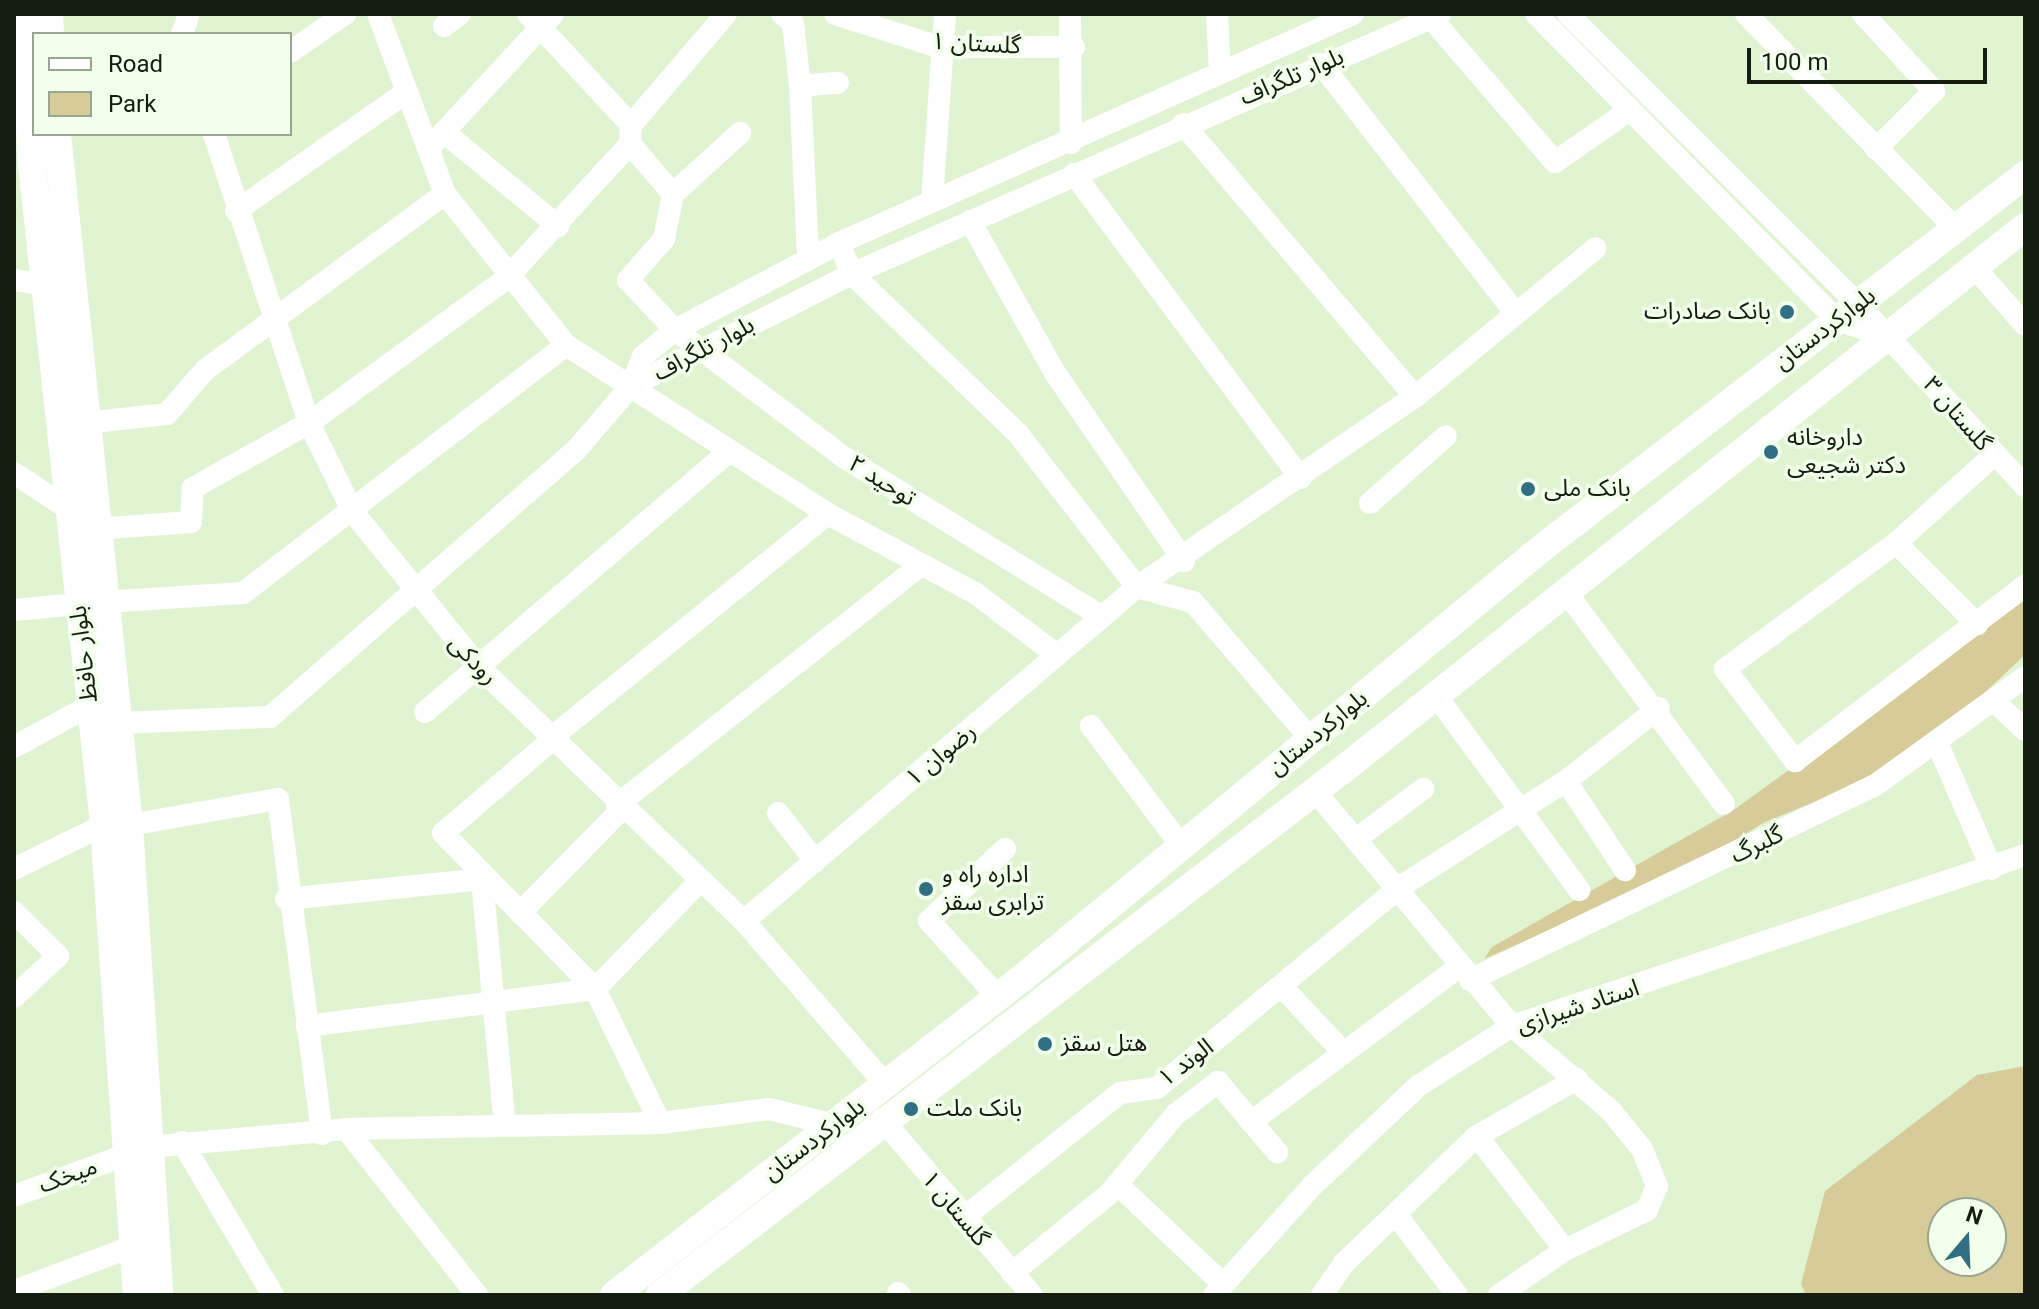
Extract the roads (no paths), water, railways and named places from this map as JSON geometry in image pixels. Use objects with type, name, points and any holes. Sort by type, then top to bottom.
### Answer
[{"type":"main road","name":"بلوار حافظ","points":[[34,31],[49,14]]},
{"type":"main road","name":"بلوار حافظ","points":[[32,38],[21,75],[23,165],[44,285],[67,508],[119,723],[116,825],[123,1156],[138,1293]]},
{"type":"main road","name":"بلوار حافظ","points":[[57,136],[95,529],[91,705],[116,825],[150,1147],[138,1293]]},
{"type":"main road","name":"بلوارکردستان","points":[[614,1295],[830,1124],[887,1086],[1311,739],[1847,311],[2025,175]]},
{"type":"main road","name":"بلوارکردستان","points":[[660,1295],[882,1119],[1314,790],[1434,693],[1892,339],[2025,227]]},
{"type":"street","points":[[292,51],[345,14]]},
{"type":"street","points":[[378,14],[405,93],[437,140],[558,226]]},
{"type":"street","points":[[95,529],[191,522],[193,488],[309,423],[507,278],[558,226],[726,14]]},
{"type":"street","points":[[782,14],[793,23],[800,86],[801,133],[815,195],[808,258]]},
{"type":"street","name":"گلستان ۱","points":[[835,14],[939,47],[1074,47]]},
{"type":"street","points":[[932,201],[939,47],[945,14]]},
{"type":"street","points":[[1070,14],[1074,47],[1071,143]]},
{"type":"street","points":[[1217,14],[1220,73]]},
{"type":"street","name":"بلوار تلگراف","points":[[631,386],[643,356],[675,330],[808,258],[932,201],[1071,143],[1220,73],[1313,21],[1353,14]]},
{"type":"street","points":[[1536,14],[1650,136],[1847,311]]},
{"type":"street","points":[[1568,14],[1847,311]]},
{"type":"street","points":[[1746,14],[1956,229]]},
{"type":"street","points":[[1863,14],[1934,91],[1876,149]]},
{"type":"street","points":[[1436,16],[1555,162],[1627,112]]},
{"type":"street","name":"بلوار تلگراف","points":[[631,386],[704,346],[852,274],[1183,124],[1436,16]]},
{"type":"street","points":[[740,133],[673,194],[541,19],[437,140],[445,194],[507,278],[566,345],[828,514],[975,593],[1057,655]]},
{"type":"street","points":[[1321,64],[1515,312]]},
{"type":"street","points":[[800,86],[838,83]]},
{"type":"street","points":[[236,211],[405,93]]},
{"type":"street","points":[[1650,136],[1668,122]]},
{"type":"street","points":[[1183,124],[1415,397]]},
{"type":"street","points":[[801,133],[823,125]]},
{"type":"street","name":"رودکی","points":[[215,136],[236,211],[309,423],[353,512],[415,596],[480,668],[698,883],[744,921],[887,1086]]},
{"type":"street","points":[[1074,174],[1301,478]]},
{"type":"street","points":[[83,423],[167,414],[205,370],[445,194]]},
{"type":"street","name":"توحید ۲","points":[[673,194],[664,239],[628,280],[675,330],[704,346],[845,458],[1101,616]]},
{"type":"street","points":[[970,221],[1055,373],[1184,561]]},
{"type":"street","points":[[839,243],[852,274],[1018,434],[1137,587],[1193,602],[1311,739]]},
{"type":"street","name":"رضوان ۱","points":[[744,921],[1137,587],[1184,561],[1415,397],[1596,248]]},
{"type":"street","points":[[1976,269],[2025,325]]},
{"type":"street","points":[[14,280],[44,285]]},
{"type":"street","name":"گلستان ۳","points":[[1847,311],[1892,339],[1993,456],[2025,486]]},
{"type":"street","points":[[14,610],[243,593],[353,512],[566,345]]},
{"type":"street","points":[[119,723],[270,717],[415,596],[576,450],[631,386]]},
{"type":"street","points":[[1370,503],[1446,436]]},
{"type":"street","points":[[425,712],[730,451]]},
{"type":"street","points":[[1993,456],[1896,543],[1725,669],[1795,761],[2025,586]]},
{"type":"street","points":[[14,473],[67,508]]},
{"type":"street","points":[[660,1123],[595,989],[482,879],[443,833],[552,739],[828,514]]},
{"type":"street","points":[[1896,543],[1977,624]]},
{"type":"street","points":[[520,913],[619,807],[920,566]]},
{"type":"street","points":[[1566,592],[1659,708],[1724,804]]},
{"type":"street","name":"گلبرگ","points":[[1251,1122],[1342,1051],[1465,974],[1801,824],[1938,745],[1997,704],[2025,677]]},
{"type":"street","points":[[1434,693],[1523,809],[1579,890]]},
{"type":"street","points":[[1997,704],[2025,730]]},
{"type":"street","points":[[14,747],[91,705]]},
{"type":"street","name":"الوند ۱","points":[[962,1219],[1120,1093],[1157,1088],[1400,887],[1566,781],[1659,708]]},
{"type":"street","points":[[1091,726],[1180,844]]},
{"type":"street","points":[[1938,745],[1992,869]]},
{"type":"street","points":[[1566,781],[1625,870]]},
{"type":"street","points":[[1356,839],[1423,789]]},
{"type":"street","points":[[1314,790],[1400,887],[1465,974],[1512,1026],[1577,1079],[1642,1149],[1657,1186],[1647,1210],[1565,1250],[1499,1295]]},
{"type":"street","points":[[14,869],[116,825],[278,799],[286,899],[322,1134]]},
{"type":"street","points":[[778,813],[815,861]]},
{"type":"street","points":[[998,997],[929,921],[1005,849]]},
{"type":"street","name":"استاد شیرازی","points":[[1219,1289],[1418,1086],[1512,1026],[1992,869],[2025,855]]},
{"type":"street","points":[[286,899],[482,879]]},
{"type":"street","points":[[482,879],[505,1126]]},
{"type":"street","points":[[307,1026],[595,989],[698,883]]},
{"type":"street","points":[[14,912],[58,956],[14,997]]},
{"type":"street","points":[[1282,987],[1342,1051]]},
{"type":"street","points":[[1193,1056],[1277,1152]]},
{"type":"street","points":[[1322,1295],[1344,1263],[1397,1216],[1477,1136],[1577,1079]]},
{"type":"street","points":[[1012,1273],[1117,1184],[1176,1114],[1218,1082]]},
{"type":"street","points":[[150,1147],[182,1142],[322,1134],[346,1129],[660,1123],[769,1109],[830,1124]]},
{"type":"street","name":"گلستان ۱","points":[[882,1119],[962,1219],[1032,1295]]},
{"type":"street","points":[[346,1129],[477,1295]]},
{"type":"street","points":[[1477,1136],[1565,1250]]},
{"type":"street","points":[[182,1142],[273,1295]]},
{"type":"street","name":"میخک","points":[[14,1196],[123,1156]]},
{"type":"street","points":[[1117,1184],[1219,1289]]},
{"type":"street","points":[[1397,1216],[1457,1295]]},
{"type":"street","points":[[14,1291],[131,1247]]},
{"type":"place","name":"بانک صادرات","points":[[1787,312]]},
{"type":"place","name":"داروخانه دکتر شجیعی","points":[[1771,452]]},
{"type":"place","name":"بانک ملی","points":[[1528,489]]},
{"type":"place","name":"اداره راه و ترابری سقز","points":[[926,889]]},
{"type":"place","name":"هتل سقز","points":[[1045,1044]]},
{"type":"place","name":"بانک ملت","points":[[911,1109]]}]
